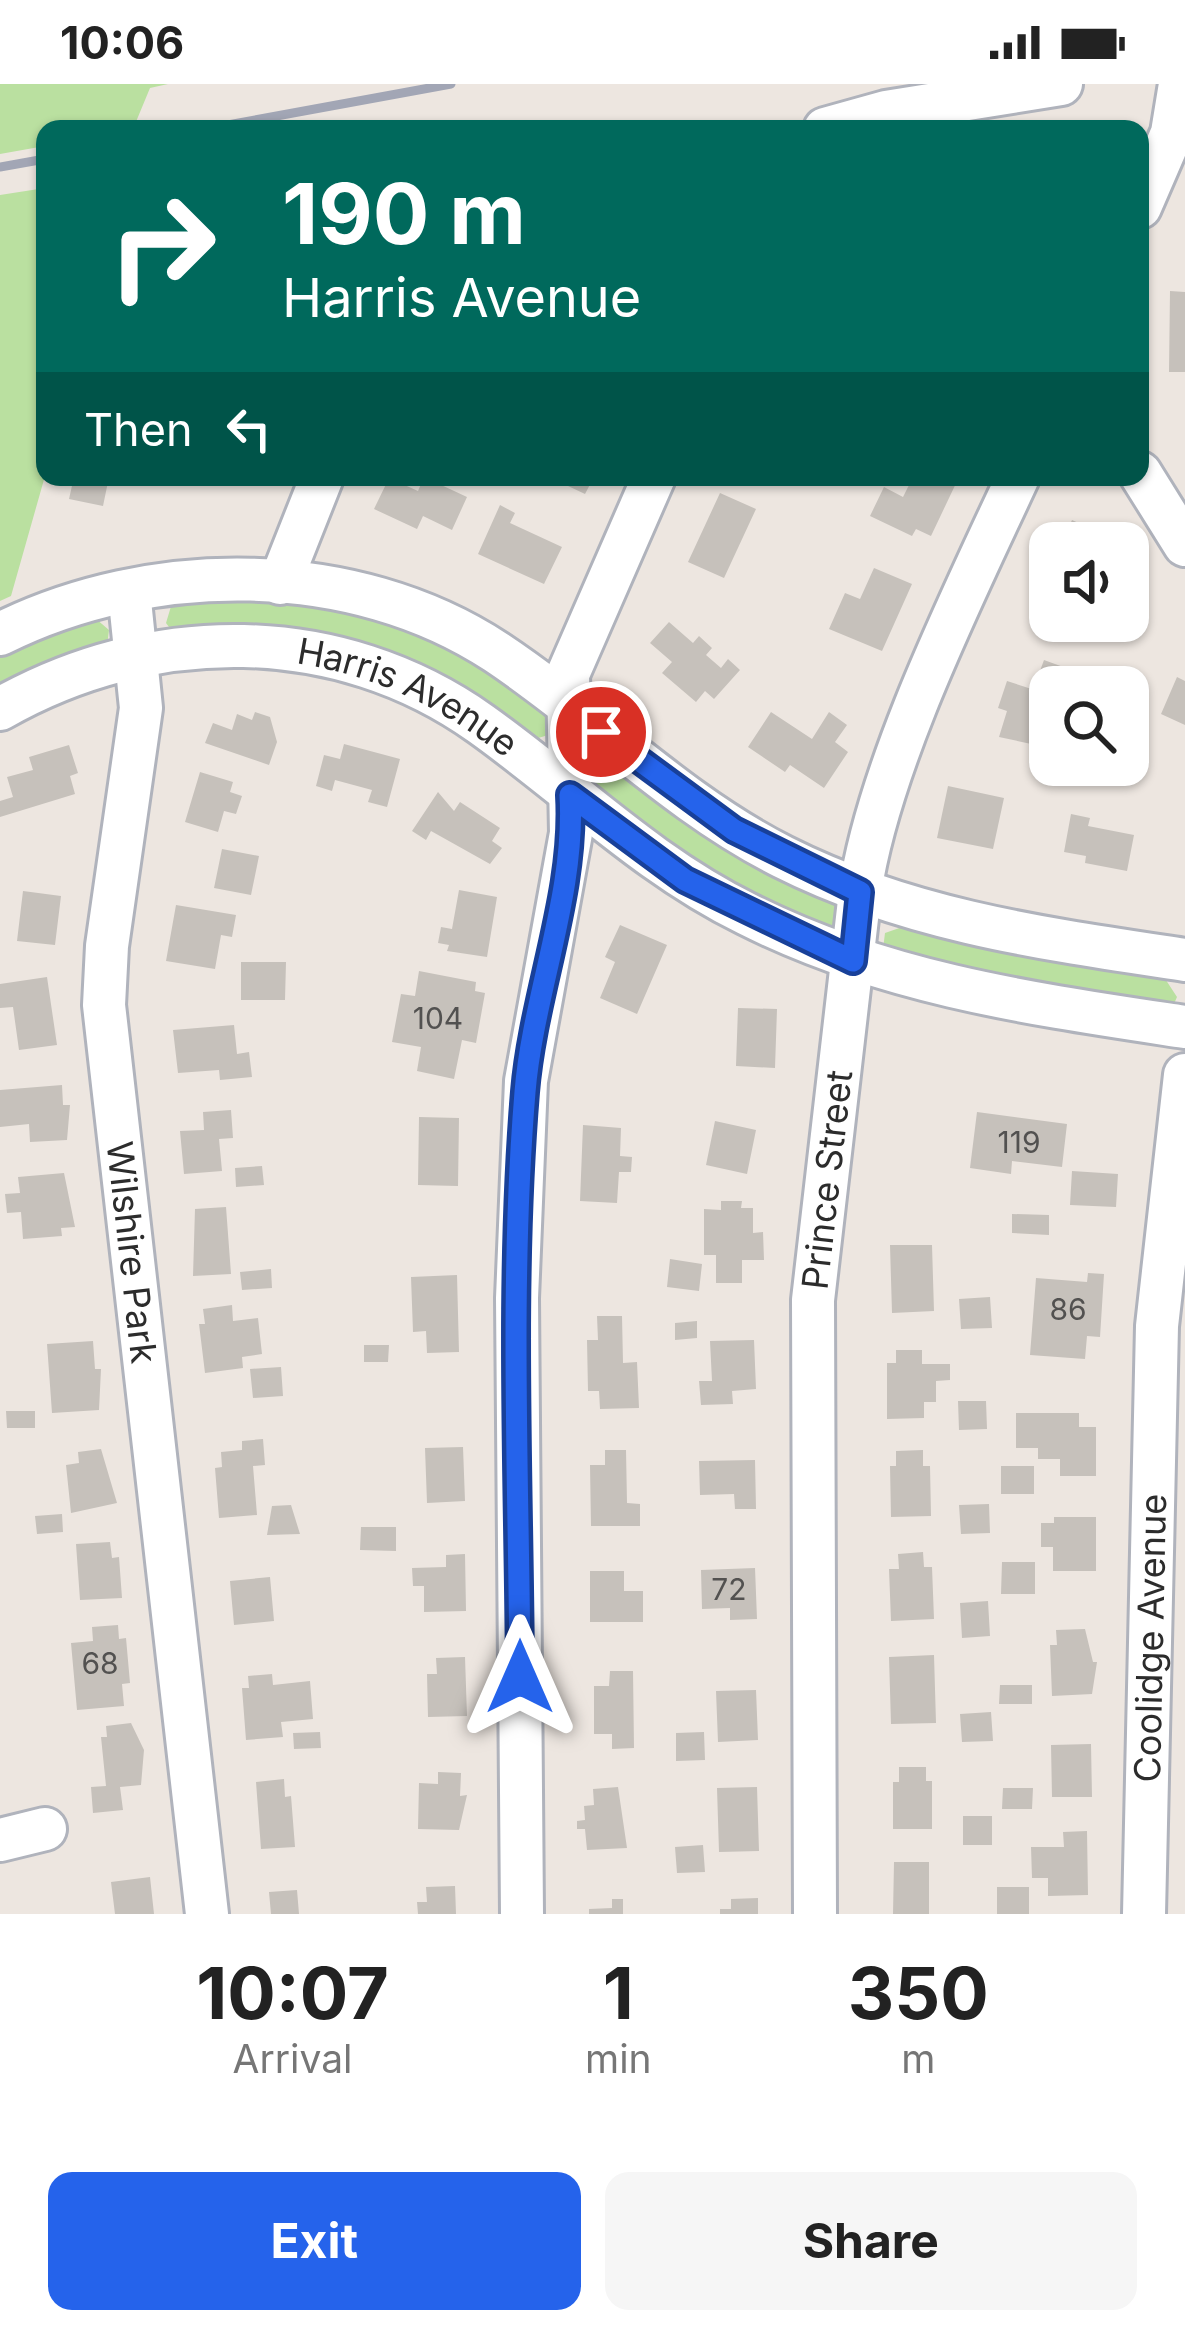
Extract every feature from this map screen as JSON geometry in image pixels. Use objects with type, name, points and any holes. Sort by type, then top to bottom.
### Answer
[{"type":"street","points":[[857,120],[1061,84]]},
{"type":"street","points":[[1149,186],[1172,133],[1180,84]]},
{"type":"street","points":[[280,583],[318,486]]},
{"type":"street","points":[[522,1914],[518,1204],[530,1047],[569,844],[566,705],[572,661],[650,486]]},
{"type":"street","name":"Prince Street","points":[[815,1914],[812,1319],[818,1229],[860,892],[869,848],[925,688],[1014,486]]},
{"type":"street","points":[[1149,486],[1185,545]]},
{"type":"street","name":"Harris Avenue","points":[[0,634],[63,608],[189,581],[280,583],[351,593],[419,612],[498,653],[712,817],[860,892],[976,926],[1185,960]]},
{"type":"street","name":"Wilshire Park","points":[[129,591],[141,708],[106,946],[104,1005],[207,1914]]},
{"type":"street","name":"Harris Avenue","points":[[0,709],[52,683],[139,656],[229,644],[339,657],[449,704],[685,880],[853,961],[998,998],[1185,1028]]},
{"type":"street","name":"Coolidge Avenue","points":[[1144,1914],[1157,1326],[1185,1076]]},
{"type":"street","points":[[0,1840],[45,1829]]},
{"type":"green space","points":[[0,84],[168,84],[150,88],[137,120],[36,120],[36,148],[0,154]]},
{"type":"green space","points":[[36,189],[36,486],[42,486],[11,596],[0,601],[0,195]]},
{"type":"green space","points":[[266,594],[420,629],[549,707],[548,735],[532,740],[480,703],[172,631],[166,623],[172,603]]},
{"type":"green space","points":[[95,618],[109,630],[107,646],[0,695],[0,647]]},
{"type":"green space","points":[[605,757],[829,896],[836,907],[836,925],[832,929],[740,893],[583,781],[593,760]]},
{"type":"green space","points":[[908,925],[1162,974],[1177,997],[1173,1006],[1009,985],[883,949],[885,933]]},
{"type":"building","points":[[1170,291],[1185,292],[1185,372],[1169,372]]},
{"type":"building","points":[[72,486],[107,486],[103,506],[69,499]]},
{"type":"building","points":[[385,486],[418,491],[420,486],[443,486],[467,497],[452,530],[423,516],[417,529],[374,509]]},
{"type":"building","points":[[908,486],[955,486],[931,536],[916,529],[912,536],[870,516],[884,487],[903,497]]},
{"type":"building","points":[[720,493],[756,509],[724,578],[688,562]]},
{"type":"building","points":[[500,505],[515,513],[510,523],[562,547],[544,584],[478,554]]},
{"type":"building","points":[[874,568],[912,584],[882,651],[829,629],[845,593],[860,599]]},
{"type":"building","points":[[669,622],[693,643],[699,636],[712,648],[706,655],[721,668],[728,659],[740,670],[714,699],[705,691],[696,702],[662,673],[672,662],[650,643]]},
{"type":"building","points":[[1177,677],[1185,681],[1185,725],[1161,714]]},
{"type":"building","points":[[1007,681],[1029,688],[1029,743],[999,737],[1007,711],[998,708]]},
{"type":"building","points":[[255,712],[270,717],[277,742],[269,765],[205,743],[213,723],[232,730],[237,714],[252,720]]},
{"type":"building","points":[[771,712],[812,739],[829,712],[847,725],[835,742],[848,752],[824,788],[790,765],[785,772],[748,747]]},
{"type":"building","points":[[344,744],[400,759],[387,807],[368,802],[372,790],[335,780],[332,791],[316,786],[324,755],[340,759]]},
{"type":"building","points":[[69,745],[78,773],[70,776],[75,794],[0,817],[0,801],[13,797],[7,777],[33,770],[29,757]]},
{"type":"building","points":[[200,772],[233,782],[230,792],[242,796],[236,814],[224,811],[218,832],[185,822]]},
{"type":"building","points":[[948,786],[1004,798],[993,849],[937,838]]},
{"type":"building","points":[[438,792],[454,811],[460,802],[500,828],[492,841],[502,848],[490,864],[431,831],[426,840],[412,831]]},
{"type":"building","points":[[1071,814],[1090,818],[1088,826],[1134,835],[1127,871],[1085,863],[1086,856],[1064,852]]},
{"type":"building","points":[[222,849],[259,856],[251,895],[214,888]]},
{"type":"building","points":[[459,890],[497,897],[487,957],[447,951],[449,945],[438,943],[441,927],[452,929]]},
{"type":"building","points":[[23,891],[61,896],[55,945],[17,941]]},
{"type":"building","points":[[176,905],[236,915],[232,937],[221,935],[215,969],[166,961]]},
{"type":"building","points":[[620,925],[667,945],[637,1014],[600,998],[615,962],[605,957]]},
{"type":"building","points":[[241,962],[286,962],[285,1000],[241,1000]]},
{"type":"building","points":[[419,971],[476,982],[475,991],[485,993],[476,1043],[462,1040],[454,1079],[417,1071],[421,1047],[392,1042],[401,994],[415,996]]},
{"type":"building","points":[[47,977],[57,1045],[19,1050],[13,1007],[0,1008],[0,984]]},
{"type":"building","points":[[738,1008],[777,1009],[775,1068],[736,1066]]},
{"type":"building","points":[[234,1025],[237,1054],[249,1052],[252,1077],[220,1080],[219,1070],[178,1073],[173,1030]]},
{"type":"building","points":[[62,1085],[63,1105],[70,1105],[67,1140],[30,1142],[29,1124],[0,1127],[0,1090]]},
{"type":"building","points":[[231,1110],[233,1138],[219,1139],[222,1171],[184,1174],[180,1131],[204,1130],[203,1112]]},
{"type":"building","points":[[977,1112],[1067,1124],[1062,1167],[1012,1161],[1011,1174],[970,1168]]},
{"type":"building","points":[[419,1117],[459,1118],[458,1186],[418,1185]]},
{"type":"building","points":[[715,1121],[756,1130],[747,1174],[706,1165]]},
{"type":"building","points":[[583,1125],[621,1128],[620,1156],[632,1157],[631,1172],[619,1172],[617,1203],[580,1201]]},
{"type":"building","points":[[262,1166],[264,1185],[236,1187],[235,1168]]},
{"type":"building","points":[[1072,1171],[1118,1174],[1116,1207],[1070,1205]]},
{"type":"building","points":[[64,1173],[75,1227],[61,1228],[62,1236],[23,1239],[21,1212],[7,1213],[5,1194],[20,1193],[18,1177]]},
{"type":"building","points":[[721,1201],[742,1201],[741,1208],[753,1208],[753,1233],[763,1232],[764,1260],[742,1260],[742,1283],[716,1283],[716,1255],[704,1255],[704,1209],[721,1210]]},
{"type":"building","points":[[226,1207],[231,1274],[193,1276],[195,1209]]},
{"type":"building","points":[[1012,1214],[1049,1215],[1049,1235],[1012,1233]]},
{"type":"building","points":[[890,1245],[932,1245],[934,1311],[892,1313]]},
{"type":"building","points":[[670,1259],[702,1264],[699,1291],[667,1287]]},
{"type":"building","points":[[271,1269],[272,1288],[242,1290],[240,1272]]},
{"type":"building","points":[[1088,1273],[1104,1274],[1100,1337],[1087,1336],[1085,1359],[1030,1355],[1036,1278],[1087,1282]]},
{"type":"building","points":[[457,1275],[459,1352],[427,1353],[426,1331],[413,1332],[411,1277]]},
{"type":"building","points":[[990,1297],[992,1328],[961,1329],[959,1299]]},
{"type":"building","points":[[232,1305],[233,1321],[258,1318],[262,1354],[242,1357],[243,1368],[205,1373],[199,1324],[205,1324],[203,1309]]},
{"type":"building","points":[[597,1316],[622,1316],[623,1363],[637,1362],[639,1408],[600,1409],[599,1391],[588,1391],[587,1340],[598,1340]]},
{"type":"building","points":[[697,1321],[697,1338],[675,1340],[675,1323]]},
{"type":"building","points":[[754,1340],[756,1389],[732,1391],[733,1404],[701,1405],[699,1381],[712,1381],[710,1341]]},
{"type":"building","points":[[93,1341],[95,1369],[101,1369],[99,1410],[52,1413],[47,1344]]},
{"type":"building","points":[[364,1345],[389,1345],[388,1362],[364,1362]]},
{"type":"building","points":[[896,1350],[922,1350],[922,1364],[950,1364],[950,1380],[936,1381],[936,1402],[924,1402],[924,1418],[887,1419],[887,1363],[896,1363]]},
{"type":"building","points":[[281,1367],[283,1396],[253,1398],[250,1369]]},
{"type":"building","points":[[958,1401],[986,1401],[987,1429],[959,1430]]},
{"type":"building","points":[[6,1411],[35,1411],[35,1428],[7,1428]]},
{"type":"building","points":[[1016,1413],[1079,1413],[1079,1427],[1096,1427],[1096,1476],[1060,1476],[1060,1459],[1038,1459],[1038,1448],[1016,1448]]},
{"type":"building","points":[[263,1439],[265,1465],[253,1466],[257,1515],[219,1518],[215,1468],[222,1467],[221,1452],[242,1450],[242,1441]]},
{"type":"building","points":[[463,1447],[465,1501],[427,1503],[425,1448]]},
{"type":"building","points":[[101,1449],[117,1503],[71,1513],[66,1465],[79,1463],[78,1452]]},
{"type":"building","points":[[605,1450],[626,1450],[627,1503],[640,1504],[640,1526],[591,1526],[590,1465],[605,1465]]},
{"type":"building","points":[[923,1450],[923,1466],[930,1466],[931,1516],[891,1517],[890,1466],[896,1466],[896,1451]]},
{"type":"building","points":[[755,1460],[756,1509],[735,1509],[734,1494],[700,1495],[699,1461]]},
{"type":"building","points":[[1001,1466],[1034,1466],[1034,1494],[1001,1494]]},
{"type":"building","points":[[989,1504],[990,1533],[961,1534],[959,1505]]},
{"type":"building","points":[[291,1505],[300,1534],[267,1535],[272,1506]]},
{"type":"building","points":[[62,1514],[63,1532],[37,1534],[35,1516]]},
{"type":"building","points":[[1054,1517],[1096,1517],[1096,1571],[1053,1571],[1053,1547],[1041,1547],[1041,1523],[1054,1523]]},
{"type":"building","points":[[361,1527],[396,1527],[396,1551],[360,1550]]},
{"type":"building","points":[[110,1542],[112,1558],[119,1557],[122,1598],[80,1600],[76,1544]]},
{"type":"building","points":[[923,1552],[924,1567],[932,1567],[934,1619],[891,1621],[889,1569],[899,1569],[898,1554]]},
{"type":"building","points":[[465,1554],[466,1611],[424,1612],[424,1586],[413,1586],[412,1568],[446,1567],[446,1555]]},
{"type":"building","points":[[1002,1562],[1035,1562],[1035,1594],[1001,1594]]},
{"type":"building","points":[[755,1568],[757,1619],[730,1620],[730,1608],[702,1609],[701,1570]]},
{"type":"building","points":[[590,1571],[624,1571],[624,1591],[643,1591],[643,1622],[590,1622]]},
{"type":"building","points":[[270,1577],[274,1621],[234,1625],[230,1581]]},
{"type":"building","points":[[988,1601],[990,1636],[962,1638],[960,1603]]},
{"type":"building","points":[[118,1625],[119,1639],[126,1638],[130,1683],[122,1684],[124,1706],[77,1710],[71,1643],[93,1641],[92,1627]]},
{"type":"building","points":[[1085,1629],[1093,1662],[1097,1662],[1092,1694],[1052,1696],[1050,1645],[1057,1645],[1056,1630]]},
{"type":"building","points":[[934,1655],[936,1723],[891,1724],[889,1657]]},
{"type":"building","points":[[465,1657],[467,1716],[428,1717],[427,1674],[437,1674],[436,1658]]},
{"type":"building","points":[[610,1671],[633,1671],[634,1748],[612,1749],[612,1734],[594,1734],[594,1686],[609,1686]]},
{"type":"building","points":[[272,1674],[273,1685],[310,1681],[313,1719],[281,1722],[283,1737],[246,1740],[242,1688],[249,1688],[248,1676]]},
{"type":"building","points":[[1000,1685],[1032,1685],[1032,1704],[999,1704]]},
{"type":"building","points":[[756,1690],[758,1740],[718,1742],[716,1691]]},
{"type":"building","points":[[991,1712],[993,1741],[962,1742],[960,1714]]},
{"type":"building","points":[[131,1723],[144,1750],[141,1785],[120,1787],[123,1810],[93,1813],[91,1787],[106,1786],[101,1737],[107,1737],[106,1726]]},
{"type":"building","points":[[320,1732],[321,1748],[294,1749],[293,1733]]},
{"type":"building","points":[[704,1732],[705,1760],[676,1761],[676,1733]]},
{"type":"building","points":[[1091,1744],[1092,1797],[1052,1797],[1051,1745]]},
{"type":"building","points":[[899,1767],[926,1767],[926,1781],[932,1781],[932,1829],[893,1829],[893,1782],[899,1782]]},
{"type":"building","points":[[438,1772],[461,1773],[460,1796],[467,1795],[459,1830],[418,1829],[419,1783],[438,1784]]},
{"type":"building","points":[[284,1779],[285,1797],[291,1796],[295,1847],[261,1849],[256,1782]]},
{"type":"building","points":[[618,1787],[627,1848],[587,1850],[585,1829],[577,1829],[577,1821],[585,1820],[584,1806],[594,1805],[593,1789]]},
{"type":"building","points":[[757,1787],[759,1851],[719,1852],[717,1788]]},
{"type":"building","points":[[1003,1788],[1033,1788],[1032,1809],[1002,1809]]},
{"type":"building","points":[[963,1816],[992,1816],[992,1845],[963,1845]]},
{"type":"building","points":[[1087,1831],[1088,1895],[1048,1896],[1048,1878],[1032,1878],[1031,1847],[1064,1847],[1063,1832]]},
{"type":"building","points":[[703,1845],[705,1872],[677,1873],[675,1847]]},
{"type":"building","points":[[894,1862],[929,1862],[929,1914],[893,1914]]},
{"type":"building","points":[[150,1877],[154,1914],[115,1914],[111,1882]]},
{"type":"building","points":[[455,1886],[456,1914],[418,1914],[417,1902],[427,1902],[426,1887]]},
{"type":"building","points":[[997,1887],[1029,1887],[1029,1914],[997,1914]]},
{"type":"building","points":[[297,1890],[299,1914],[271,1914],[269,1892]]},
{"type":"building","points":[[758,1898],[758,1914],[720,1914],[720,1909],[731,1909],[731,1899]]},
{"type":"building","points":[[612,1899],[623,1899],[623,1914],[589,1914],[589,1909],[612,1908]]},
{"type":"railway","points":[[255,120],[451,84]]},
{"type":"railway","points":[[0,167],[36,161]]},
{"type":"route","points":[[520,1677],[518,1204],[530,1047],[569,844],[570,795],[685,880],[742,912],[853,961],[860,892],[734,830],[601,732]]}]
